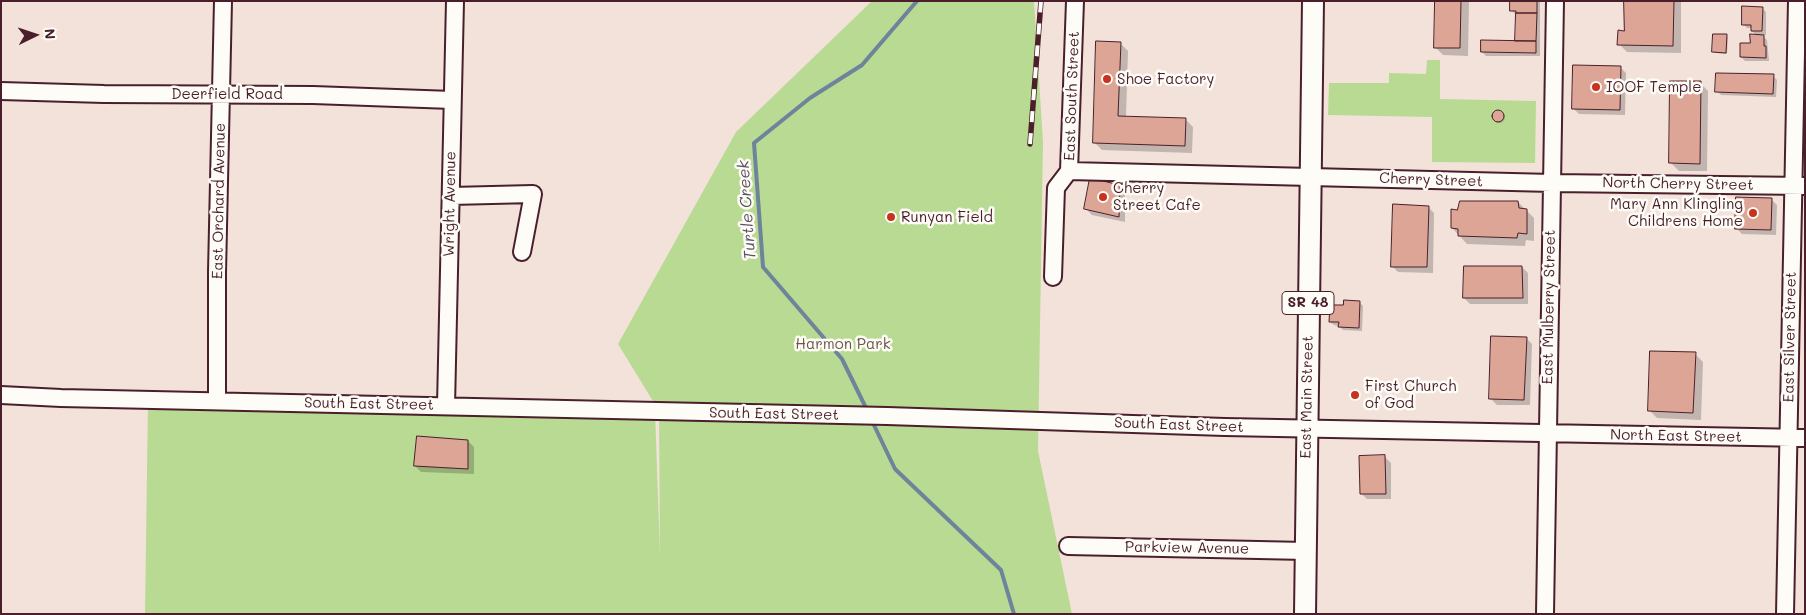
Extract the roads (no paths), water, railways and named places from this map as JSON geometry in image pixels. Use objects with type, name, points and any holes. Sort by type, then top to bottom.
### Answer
[{"type":"main road","name":"East Main Street","points":[[1305,614],[1313,1]]},
{"type":"street","name":"East Orchard Avenue","points":[[217,401],[216,272],[223,1]]},
{"type":"street","name":"Wright Avenue","points":[[446,406],[454,1]]},
{"type":"street","name":"East South Street","points":[[1053,277],[1056,188],[1069,171],[1075,1]]},
{"type":"street","name":"East Mulberry Street","points":[[1545,614],[1555,1]]},
{"type":"street","name":"East Silver Street","points":[[1785,614],[1788,438],[1799,185],[1797,1]]},
{"type":"street","name":"Deerfield Road","points":[[1,91],[104,94],[312,94],[452,100]]},
{"type":"street","name":"Cherry Street","points":[[1069,171],[1552,183]]},
{"type":"street","name":"North Cherry Street","points":[[1552,183],[1799,185]]},
{"type":"street","points":[[451,196],[533,194],[522,252]]},
{"type":"street","name":"South East Street","points":[[1,395],[887,416],[1307,429],[1547,432]]},
{"type":"street","name":"North East Street","points":[[1547,432],[1805,438]]},
{"type":"street","name":"Parkview Avenue","points":[[1068,546],[1306,551]]},
{"type":"waterway","name":"Turtle Creek","points":[[867,410],[842,359],[763,267],[754,143],[810,98],[862,65],[917,1]]},
{"type":"waterway","name":"Turtle Creek","points":[[872,421],[895,469],[1001,570],[1014,614]]},
{"type":"railway","points":[[1030,144],[1041,1]]},
{"type":"place","name":"Shoe Factory","points":[[1107,79]]},
{"type":"place","name":"IOOF Temple","points":[[1596,87]]},
{"type":"place","name":"Cherry Street Cafe","points":[[1103,197]]},
{"type":"place","name":"Mary Ann Klingling Childrens Home","points":[[1753,213]]},
{"type":"place","name":"Runyan Field","points":[[891,217]]},
{"type":"place","name":"First Church of God","points":[[1355,395]]},
{"type":"park label","name":"Harmon Park","points":[[843,344]]}]
